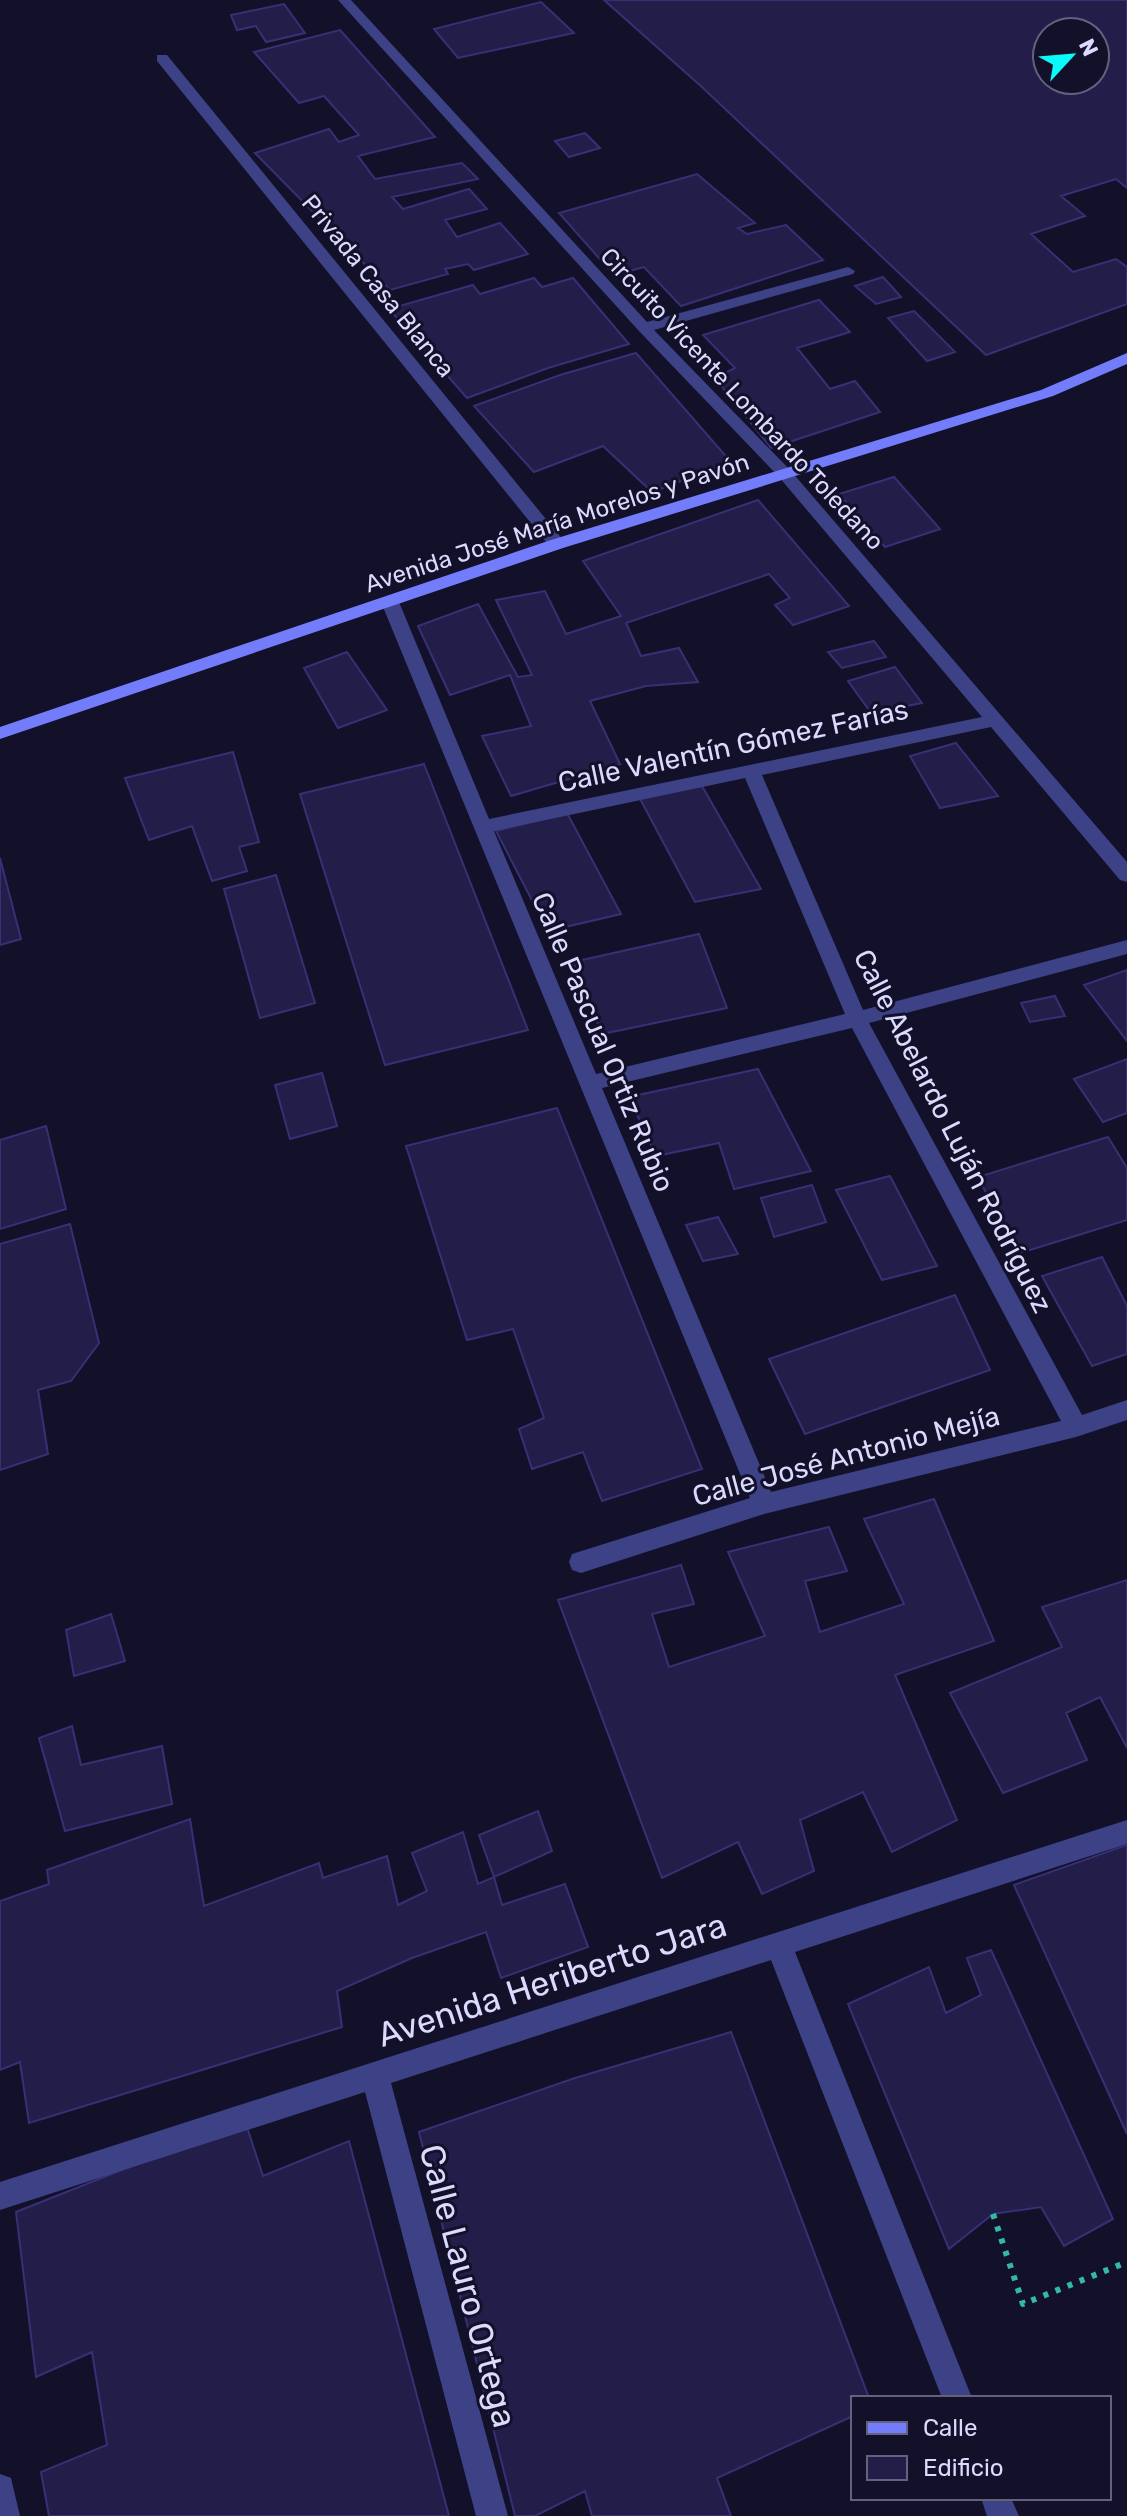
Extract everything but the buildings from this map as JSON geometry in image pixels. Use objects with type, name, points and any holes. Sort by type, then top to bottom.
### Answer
[{"type":"main road","name":"Avenida José María Morelos y Pavón","points":[[0,733],[557,544],[1047,393],[1127,358]]},
{"type":"street","name":"Circuito Vicente Lombardo Toledano","points":[[344,0],[644,328],[785,474],[1127,875]]},
{"type":"street","name":"Privada Casa Blanca","points":[[162,58],[557,544]]},
{"type":"street","points":[[644,328],[848,271]]},
{"type":"street","name":"Calle Pascual Ortiz Rubio","points":[[390,602],[764,1504]]},
{"type":"street","name":"Calle Valentín Gómez Farías","points":[[482,827],[995,720]]},
{"type":"street","name":"Calle Abelardo Luján Rodríguez","points":[[750,769],[857,1019],[1076,1427]]},
{"type":"street","points":[[591,1083],[857,1019],[1127,947]]},
{"type":"street","name":"Calle José Antonio Mejía","points":[[581,1562],[764,1504],[1076,1427],[1127,1410]]},
{"type":"street","name":"Avenida Heriberto Jara","points":[[0,2196],[1127,1832]]},
{"type":"street","points":[[779,1945],[956,2396]]},
{"type":"street","name":"Calle Lauro Ortega","points":[[375,2075],[492,2516]]},
{"type":"street","points":[[0,2489],[4,2516]]},
{"type":"path","points":[[993,2214],[1023,2304],[1127,2262]]}]
